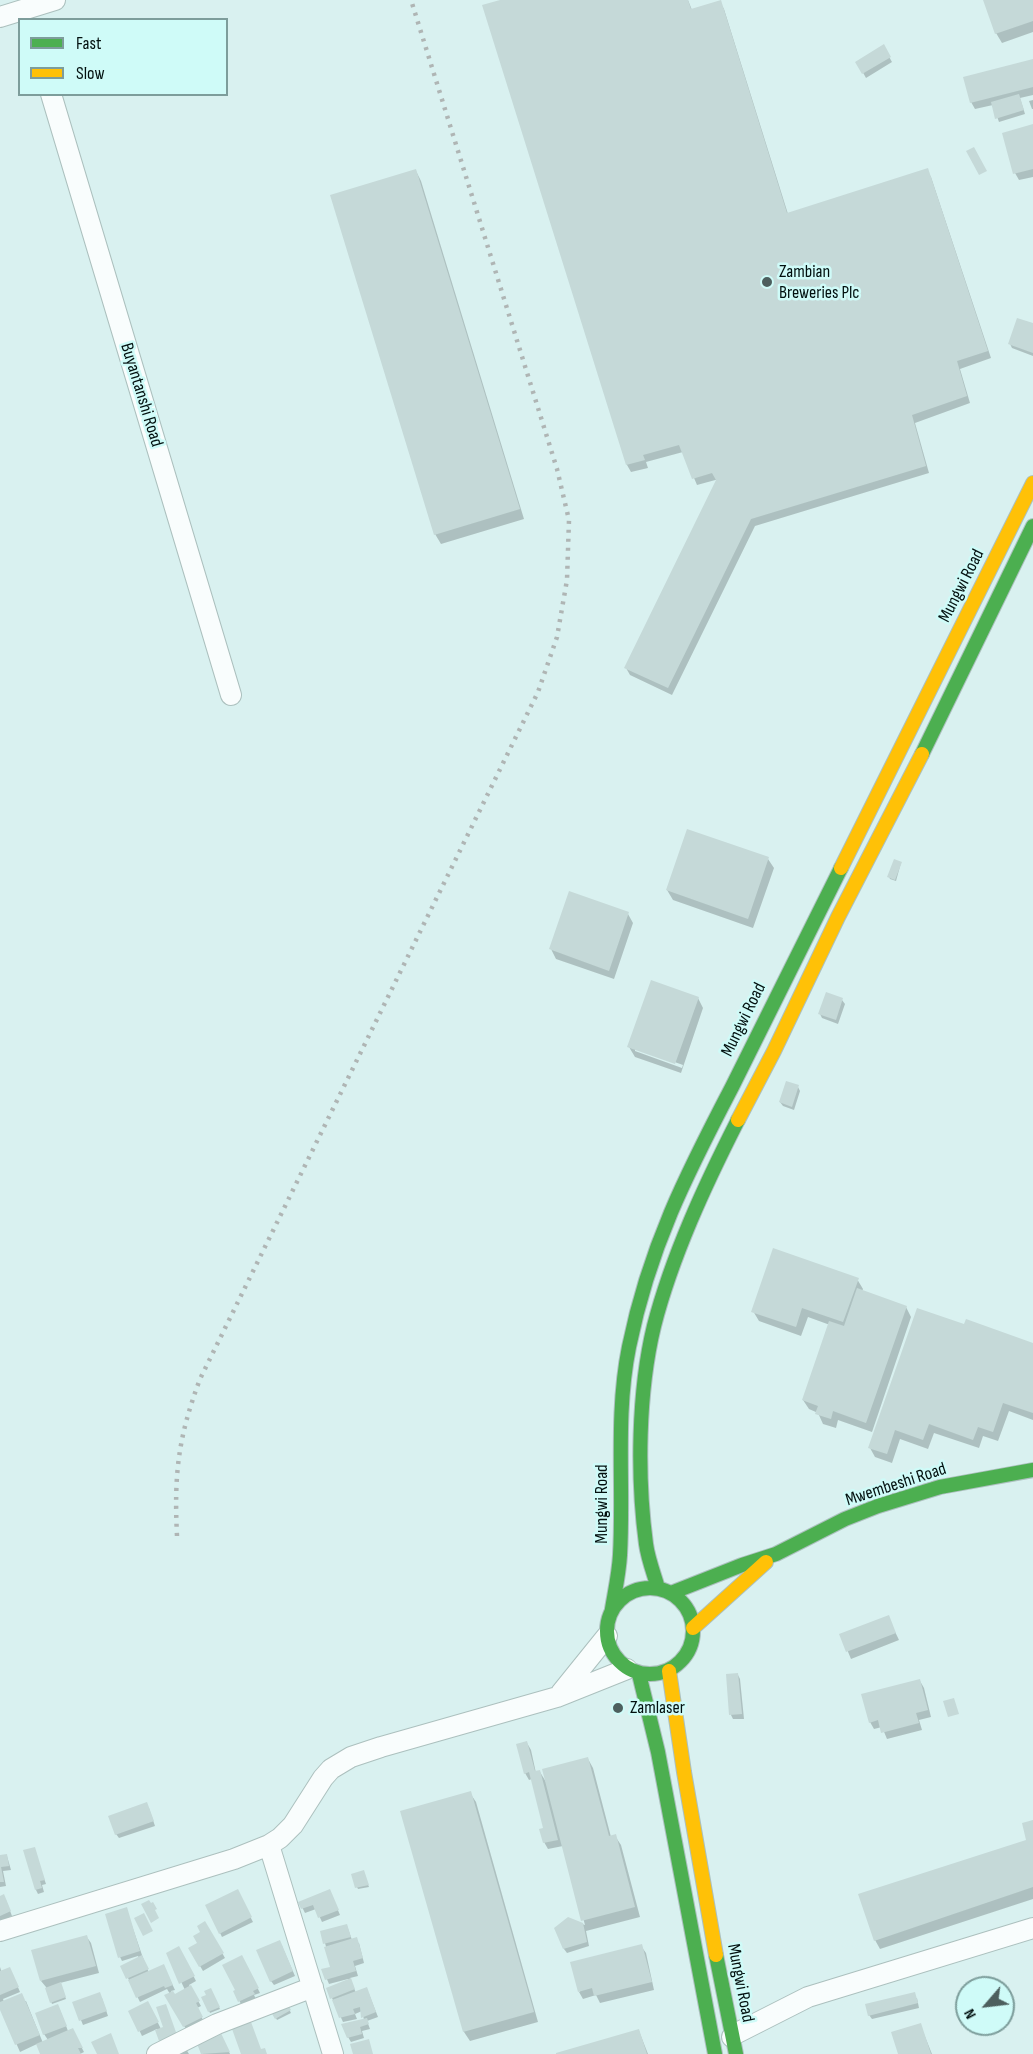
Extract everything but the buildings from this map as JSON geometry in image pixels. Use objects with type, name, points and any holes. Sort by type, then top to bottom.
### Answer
[{"type":"main road","name":"Mungwi Road","points":[[612,1609],[620,1545],[623,1390],[639,1295],[666,1222],[695,1154],[736,1077],[1033,483]]},
{"type":"main road","name":"Mungwi Road","points":[[665,1591],[646,1546],[641,1431],[646,1369],[654,1326],[681,1244],[701,1194],[774,1051],[838,917],[932,734],[1033,526]]},
{"type":"main road","points":[[820,907],[838,917]]},
{"type":"main road","name":"Mwembeshi Road","points":[[776,1554],[844,1520],[878,1506],[940,1487],[1033,1470]]},
{"type":"main road","points":[[665,1591],[687,1608],[693,1628],[688,1653],[669,1671],[650,1675],[633,1671],[617,1660],[610,1649],[606,1627],[612,1609],[627,1594],[647,1588],[665,1591],[776,1554]]},
{"type":"main road","points":[[693,1628],[776,1554]]},
{"type":"main road","points":[[633,1671],[658,1752],[715,2054]]},
{"type":"main road","name":"Mungwi Road","points":[[669,1671],[687,1794],[734,2046]]},
{"type":"street","points":[[0,17],[55,0]]},
{"type":"street","name":"Buyantanshi Road","points":[[52,96],[231,695]]},
{"type":"street","points":[[557,1697],[607,1636]]},
{"type":"street","points":[[0,1931],[234,1859],[269,1845],[280,1839],[293,1825],[311,1793],[331,1769],[351,1757],[557,1697],[633,1671]]},
{"type":"street","points":[[269,1845],[333,2054]]},
{"type":"street","points":[[734,2046],[735,2034],[808,1997],[1033,1928]]},
{"type":"street","points":[[157,2054],[217,2024],[313,1987]]},
{"type":"railway","points":[[177,1536],[176,1494],[179,1456],[182,1438],[200,1379],[538,692],[557,637],[567,580],[569,520],[557,469],[411,0]]},
{"type":"traffic: fast","points":[[922,754],[1033,526]]},
{"type":"traffic: fast","points":[[612,1609],[620,1555],[622,1399],[629,1347],[647,1277],[684,1182],[841,868]]},
{"type":"traffic: fast","points":[[658,1588],[647,1550],[641,1491],[642,1406],[649,1352],[654,1326],[670,1273],[702,1195],[738,1120]]},
{"type":"traffic: fast","points":[[671,1593],[776,1554],[845,1519],[878,1506],[940,1487],[1033,1470]]},
{"type":"traffic: fast","points":[[642,1588],[658,1588],[681,1600],[690,1614],[693,1631],[690,1648],[681,1662],[658,1674],[642,1674],[626,1667],[614,1655],[607,1639],[607,1623],[614,1607],[626,1595],[642,1588]]},
{"type":"traffic: fast","points":[[639,1674],[658,1752],[715,2054]]},
{"type":"traffic: fast","points":[[716,1955],[736,2054]]},
{"type":"traffic: slow","points":[[841,868],[1033,483]]},
{"type":"traffic: slow","points":[[738,1120],[774,1051],[838,917],[922,754]]},
{"type":"traffic: slow","points":[[693,1628],[766,1562]]},
{"type":"traffic: slow","points":[[669,1671],[716,1955]]},
{"type":"place","name":"Zambian Breweries Plc","points":[[767,282]]},
{"type":"place","name":"Zamlaser","points":[[618,1708]]}]
